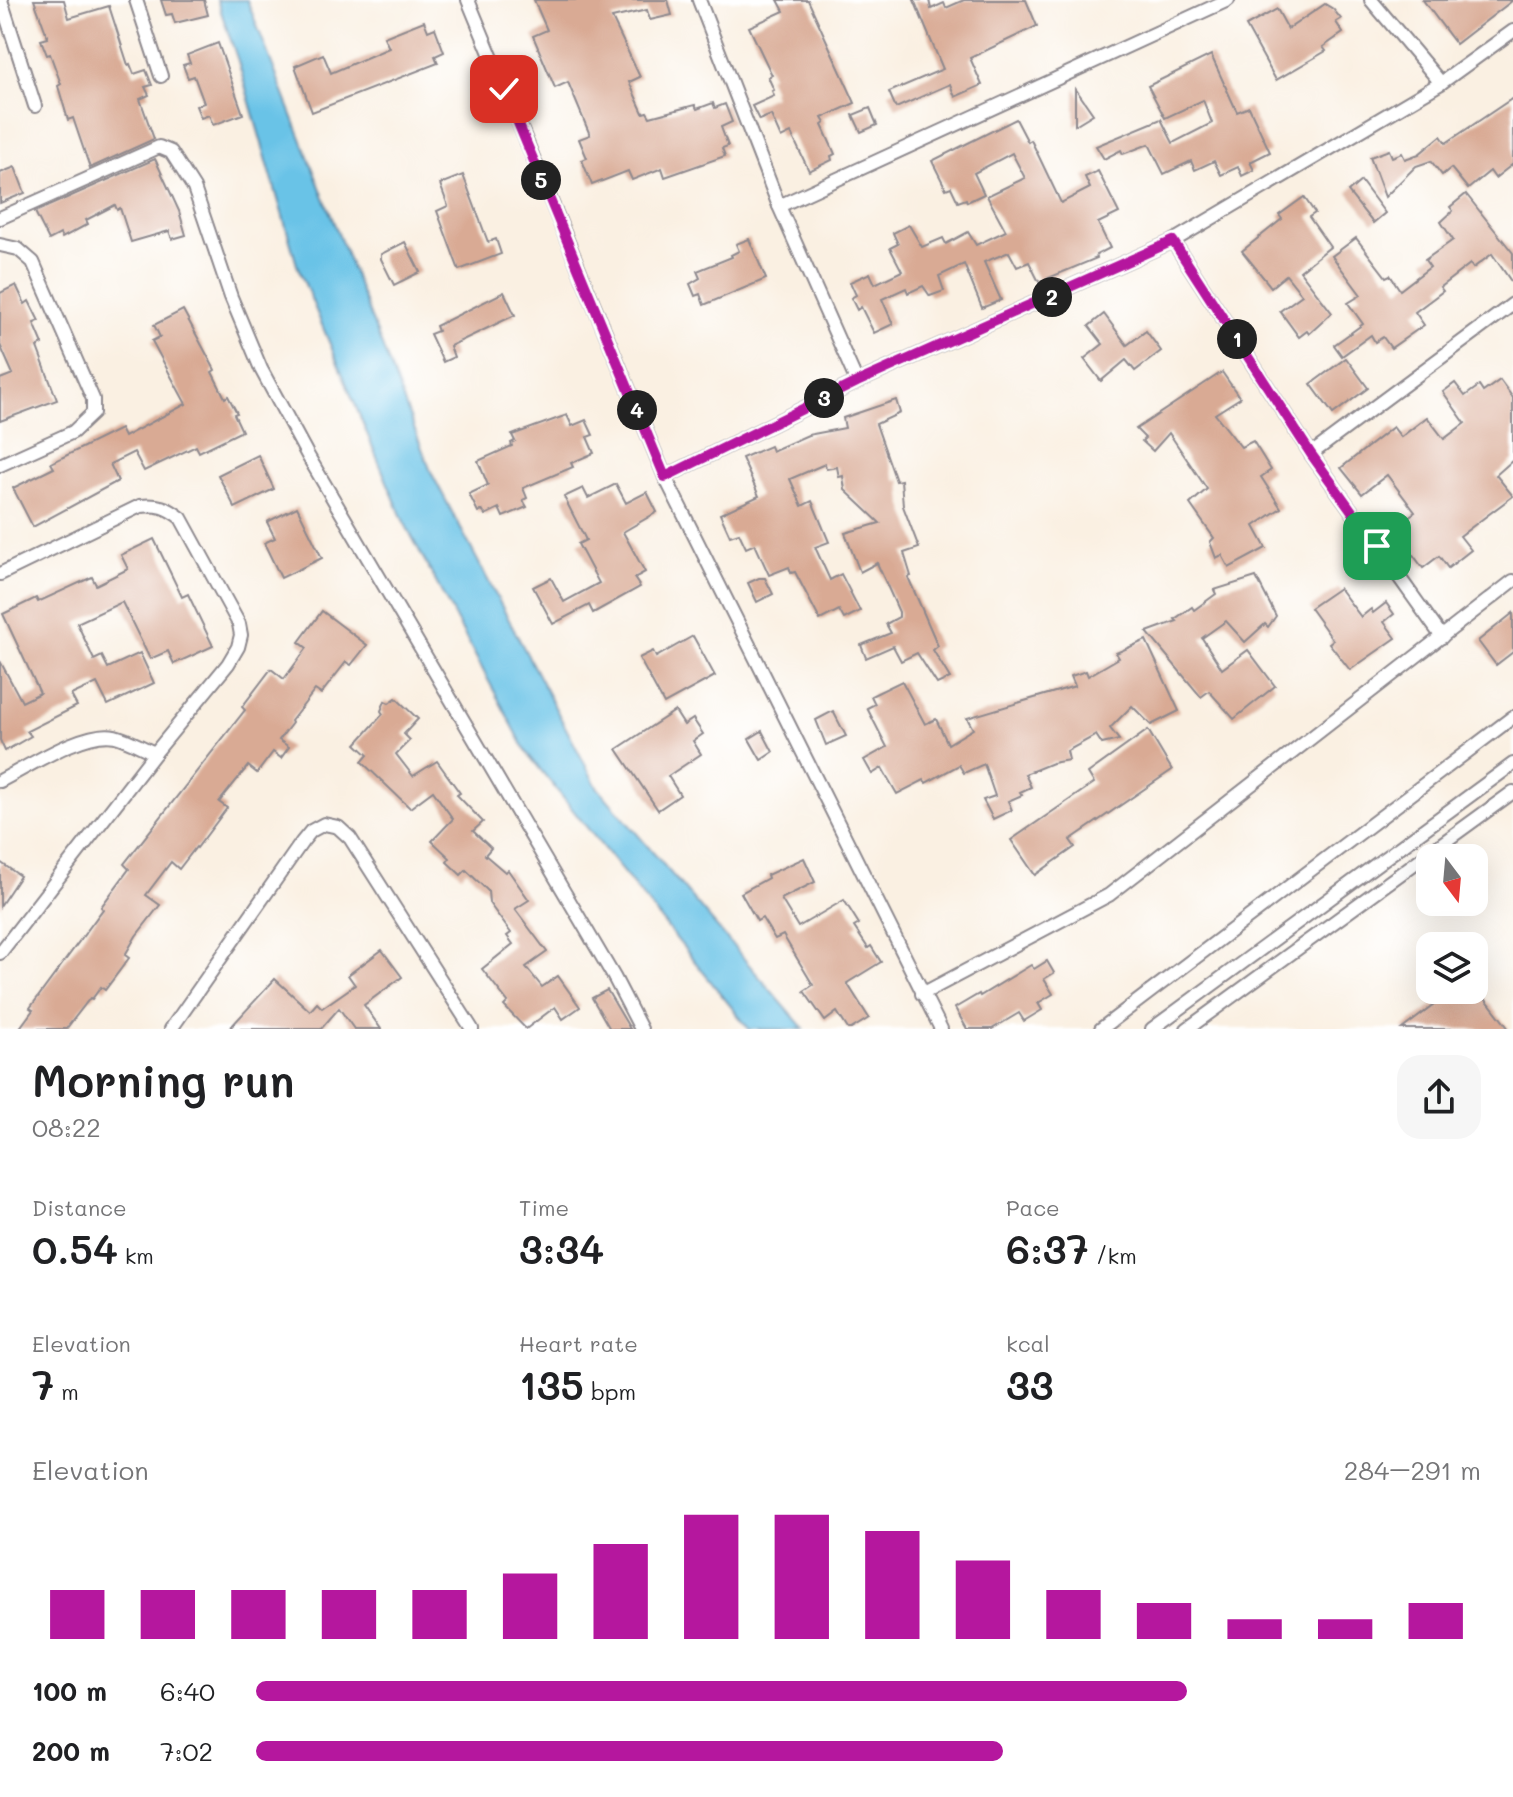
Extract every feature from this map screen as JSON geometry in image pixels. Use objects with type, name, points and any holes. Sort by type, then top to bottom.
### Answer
[{"type":"street","points":[[1,0],[35,106]]},
{"type":"street","points":[[136,0],[161,76]]},
{"type":"street","points":[[468,0],[665,477],[941,1029]]},
{"type":"street","points":[[699,0],[779,206],[857,382]]},
{"type":"street","points":[[779,206],[1228,0]]},
{"type":"street","points":[[1371,0],[1441,83]]},
{"type":"street","points":[[665,477],[857,382],[1173,241],[1441,83],[1513,31]]},
{"type":"street","points":[[0,218],[159,147],[171,152],[194,188],[231,297],[261,369],[308,456],[606,963],[641,1029]]},
{"type":"street","points":[[1173,241],[1311,454],[1442,637]]},
{"type":"street","points":[[0,245],[18,249],[33,262],[93,399],[93,413],[73,432],[0,465]]},
{"type":"street","points":[[1311,454],[1513,304]]},
{"type":"street","points":[[0,574],[140,506],[156,504],[181,518],[239,624],[241,635],[228,664],[0,953]]},
{"type":"street","points":[[922,994],[1109,895],[1513,581]]},
{"type":"street","points":[[1101,1029],[1513,717]]},
{"type":"street","points":[[0,781],[82,740],[99,735],[115,736],[155,753]]},
{"type":"street","points":[[1152,1029],[1513,764]]},
{"type":"street","points":[[1187,1029],[1513,792]]},
{"type":"street","points":[[171,1029],[302,842],[311,831],[324,824],[338,827],[350,838],[472,1029]]},
{"type":"water","points":[[217,0],[247,0],[432,474],[597,787],[804,1029],[749,1029],[527,753],[403,520],[297,265],[238,61]]},
{"type":"building","points":[[34,0],[64,0],[69,18],[109,6],[128,65],[134,74],[146,70],[152,85],[145,87],[149,95],[140,99],[154,139],[90,168],[73,118],[68,120],[58,86],[61,84],[50,54],[47,55],[41,40],[48,38]]},
{"type":"building","points":[[161,0],[204,0],[208,15],[175,23],[172,14],[166,15]]},
{"type":"building","points":[[534,0],[668,0],[672,15],[650,20],[647,10],[612,18],[640,77],[629,82],[643,113],[647,112],[650,117],[695,105],[697,109],[713,103],[715,108],[725,104],[732,122],[721,127],[728,146],[722,148],[725,156],[665,177],[662,168],[632,180],[628,171],[592,185],[582,160],[587,158],[579,139],[590,135],[568,82],[555,88],[533,36],[547,30]]},
{"type":"building","points":[[778,0],[808,0],[855,103],[822,118],[835,154],[831,156],[832,160],[809,171],[791,133],[781,138],[771,115],[759,120],[752,106],[774,96],[774,90],[768,77],[772,75],[749,27],[784,11]]},
{"type":"building","points":[[914,0],[929,0],[931,9],[944,3],[946,8],[964,0],[1026,0],[1037,26],[970,58],[982,85],[955,97],[950,84],[896,108],[889,92],[943,69]]},
{"type":"building","points":[[1423,0],[1513,0],[1456,44]]},
{"type":"building","points":[[1325,4],[1341,19],[1336,22],[1343,33],[1323,47],[1326,51],[1276,80],[1246,26],[1277,9],[1288,29]]},
{"type":"building","points":[[424,21],[428,31],[435,28],[444,52],[435,56],[438,63],[312,112],[295,66],[323,54],[331,73],[389,48],[384,37]]},
{"type":"building","points":[[218,43],[243,114],[213,125],[209,115],[201,118],[196,106],[204,103],[194,76],[188,78],[183,65],[190,63],[187,55]]},
{"type":"building","points":[[1211,55],[1237,112],[1249,107],[1270,152],[1250,162],[1254,170],[1242,176],[1238,167],[1221,175],[1214,161],[1195,170],[1191,161],[1164,174],[1149,144],[1123,154],[1121,150],[1104,159],[1096,146],[1161,119],[1173,143],[1212,123],[1203,100],[1165,118],[1148,86]]},
{"type":"building","points":[[1075,88],[1093,114],[1075,125]]},
{"type":"building","points":[[1513,98],[1513,164],[1495,178],[1490,171],[1468,189],[1451,168],[1442,175],[1431,161],[1416,166],[1385,197],[1370,157],[1389,150],[1392,157],[1402,153],[1405,159],[1419,154],[1441,136],[1446,143]]},
{"type":"building","points":[[870,108],[877,125],[861,132],[853,115]]},
{"type":"building","points":[[1016,119],[1028,142],[1031,140],[1061,203],[1090,188],[1085,177],[1098,171],[1119,213],[1098,223],[1110,248],[1096,255],[1097,258],[1039,282],[1029,262],[1017,267],[1009,252],[984,262],[1001,300],[982,308],[964,264],[939,276],[944,291],[930,296],[923,286],[908,293],[906,288],[882,299],[893,324],[874,333],[861,307],[857,310],[851,298],[856,295],[850,282],[870,273],[875,284],[902,271],[890,248],[898,244],[893,233],[909,225],[922,247],[943,238],[946,244],[968,232],[976,245],[1006,231],[987,196],[1025,178],[1012,153],[974,173],[984,194],[967,202],[966,199],[958,202],[951,187],[946,189],[932,161]]},
{"type":"building","points":[[155,159],[179,211],[186,235],[172,239],[169,231],[131,242],[120,208],[117,210],[115,205],[86,220],[88,224],[62,238],[60,234],[49,240],[35,212]]},
{"type":"building","points":[[15,167],[25,193],[0,203],[0,173]]},
{"type":"building","points":[[463,175],[488,242],[496,239],[501,254],[459,270],[437,211],[448,206],[440,184]]},
{"type":"building","points":[[1361,181],[1385,213],[1373,223],[1348,192]]},
{"type":"building","points":[[1466,194],[1513,253],[1513,284],[1492,254],[1473,268],[1470,264],[1440,287],[1443,291],[1415,312],[1424,325],[1391,348],[1383,337],[1375,342],[1371,335],[1342,356],[1334,345],[1363,324],[1348,303],[1361,295],[1332,256],[1356,238],[1400,290],[1430,267],[1425,260],[1453,240],[1441,222],[1453,211],[1450,207]]},
{"type":"building","points":[[1304,197],[1315,213],[1309,217],[1330,247],[1300,271],[1332,313],[1309,334],[1307,331],[1299,337],[1280,311],[1302,295],[1286,275],[1271,287],[1242,251],[1282,219],[1279,215]]},
{"type":"building","points":[[749,239],[766,279],[704,305],[700,294],[695,296],[690,284],[700,278],[697,271],[732,257],[739,251],[736,244]]},
{"type":"building","points":[[405,242],[420,272],[394,285],[381,254]]},
{"type":"building","points":[[16,285],[25,304],[29,301],[39,321],[34,323],[43,344],[37,347],[57,400],[0,421],[0,379],[13,374],[0,345],[0,293]]},
{"type":"building","points":[[504,292],[515,315],[450,346],[454,357],[443,362],[430,334],[438,331],[436,326]]},
{"type":"building","points":[[183,310],[215,370],[212,372],[225,398],[228,396],[237,413],[234,414],[242,431],[199,452],[196,446],[144,471],[134,452],[110,464],[118,481],[33,527],[13,488],[54,468],[51,463],[120,429],[124,437],[186,404],[152,341],[160,337],[154,325]]},
{"type":"building","points":[[1104,314],[1127,345],[1146,331],[1161,351],[1135,371],[1126,360],[1101,381],[1084,359],[1103,344],[1089,326]]},
{"type":"building","points":[[1346,358],[1368,388],[1333,414],[1311,384]]},
{"type":"building","points":[[1222,372],[1240,398],[1215,414],[1241,447],[1253,441],[1271,470],[1261,477],[1281,508],[1254,526],[1266,548],[1229,568],[1222,555],[1216,558],[1210,542],[1214,538],[1190,504],[1207,489],[1169,433],[1153,451],[1142,441],[1145,438],[1136,429]]},
{"type":"building","points":[[1500,380],[1513,398],[1513,460],[1496,475],[1513,496],[1460,536],[1471,550],[1448,568],[1439,556],[1423,568],[1393,528],[1415,512],[1387,475],[1362,494],[1341,468],[1393,427],[1401,437],[1427,417],[1444,439],[1465,423],[1443,392],[1455,383],[1465,396],[1479,386],[1483,392]]},
{"type":"building","points":[[896,400],[900,413],[876,424],[896,481],[901,480],[903,506],[919,548],[904,553],[911,576],[908,577],[938,646],[933,650],[950,678],[937,684],[917,653],[901,661],[893,646],[866,658],[861,645],[891,633],[886,624],[899,617],[899,612],[877,563],[860,572],[845,533],[880,523],[845,490],[843,476],[839,477],[837,467],[826,469],[825,464],[790,479],[802,506],[812,501],[829,542],[815,547],[830,580],[841,574],[860,611],[844,619],[839,610],[820,620],[795,572],[791,573],[789,567],[769,575],[755,544],[746,548],[739,533],[730,536],[720,514],[759,496],[742,458],[770,446],[772,451],[808,435],[845,428],[843,418]]},
{"type":"building","points":[[567,415],[572,426],[586,420],[593,435],[587,437],[594,453],[571,463],[573,467],[523,488],[527,498],[523,500],[527,507],[503,517],[499,508],[485,515],[482,510],[478,512],[469,494],[488,485],[478,461],[512,446],[511,443],[515,441],[512,435]]},
{"type":"building","points":[[258,455],[274,489],[235,508],[218,475]]},
{"type":"building","points":[[616,484],[626,503],[647,492],[657,512],[623,532],[645,572],[634,578],[640,587],[593,613],[589,605],[553,624],[533,587],[551,578],[564,602],[599,583],[578,544],[586,540],[564,497],[583,488],[588,498]]},
{"type":"building","points":[[297,507],[322,558],[281,578],[264,543],[275,538],[267,522]]},
{"type":"building","points":[[154,539],[182,597],[188,594],[213,646],[174,664],[168,651],[150,659],[122,602],[77,623],[94,660],[102,656],[108,668],[140,653],[154,683],[108,705],[97,683],[71,695],[77,706],[27,731],[31,736],[5,751],[0,740],[0,661],[22,702],[40,693],[3,614],[92,577],[96,585],[128,569],[121,555]]},
{"type":"building","points":[[1256,577],[1276,616],[1268,627],[1265,624],[1245,642],[1226,621],[1202,638],[1222,669],[1248,650],[1275,686],[1234,719],[1209,691],[1201,697],[1147,632],[1177,621],[1175,619],[1192,607],[1194,610],[1216,594],[1214,590]]},
{"type":"building","points":[[765,578],[773,594],[757,602],[748,583]]},
{"type":"building","points":[[1339,588],[1361,617],[1386,603],[1394,614],[1384,622],[1396,638],[1350,670],[1329,643],[1333,640],[1310,608]]},
{"type":"building","points":[[322,611],[367,645],[351,665],[346,662],[321,694],[315,690],[291,721],[279,740],[289,747],[281,758],[273,752],[257,773],[248,766],[219,802],[227,808],[197,848],[179,869],[171,862],[146,895],[160,905],[136,936],[125,955],[129,958],[105,990],[101,987],[90,998],[66,1029],[19,1029],[33,1010],[30,1008],[129,869],[124,864],[245,710],[242,707],[271,669],[284,679],[307,648],[299,642]]},
{"type":"building","points":[[1513,613],[1513,652],[1496,665],[1478,641]]},
{"type":"building","points":[[693,636],[715,676],[664,704],[639,658],[653,651],[656,657]]},
{"type":"building","points":[[1146,640],[1179,711],[1151,725],[1132,706],[1110,728],[1119,740],[1102,744],[1096,735],[1067,751],[1069,760],[1025,774],[1031,787],[1008,801],[1012,810],[993,819],[983,800],[995,796],[984,764],[964,773],[959,765],[897,794],[882,768],[872,774],[864,760],[887,747],[867,708],[875,704],[871,696],[902,681],[925,724],[936,719],[948,744],[973,729],[967,718],[1075,686],[1071,676],[1086,671],[1088,676],[1119,658],[1116,653]]},
{"type":"building","points":[[396,698],[418,719],[404,734],[410,740],[396,754],[413,776],[437,761],[460,793],[457,795],[483,822],[473,831],[491,848],[485,855],[505,872],[508,870],[529,900],[515,909],[547,952],[526,967],[542,987],[558,976],[580,1007],[563,1019],[555,1007],[526,1029],[504,1006],[508,1002],[482,969],[513,944],[507,936],[511,933],[489,903],[488,891],[466,870],[461,875],[447,862],[450,858],[432,841],[453,819],[433,791],[410,808],[362,762],[368,755],[356,744],[383,714],[381,711],[385,701],[389,703]]},
{"type":"building","points":[[675,711],[684,725],[693,719],[703,734],[693,741],[701,754],[668,776],[680,795],[658,810],[617,749]]},
{"type":"building","points":[[833,711],[846,736],[826,745],[816,720]]},
{"type":"building","points":[[1148,730],[1172,770],[1070,840],[1075,847],[1035,875],[1011,840],[1094,783],[1088,773]]},
{"type":"building","points":[[762,731],[773,752],[761,760],[749,739]]},
{"type":"building","points":[[804,858],[815,882],[781,899],[798,927],[844,900],[859,924],[854,927],[881,962],[847,983],[869,1018],[851,1029],[837,1012],[825,1021],[804,991],[813,985],[783,935],[775,939],[762,918],[757,921],[741,893],[768,878],[767,875]]},
{"type":"building","points":[[0,862],[20,876],[0,906]]},
{"type":"building","points":[[382,950],[402,977],[364,1005],[381,1029],[354,1029],[339,1008],[321,1029],[229,1029],[275,979],[310,1011],[317,1003],[322,1008],[355,985],[348,975]]},
{"type":"building","points":[[1047,961],[1054,973],[1044,979],[1053,994],[1038,1003],[1042,1010],[1024,1021],[1019,1013],[992,1029],[967,1029],[955,1008],[1031,965],[1034,969]]},
{"type":"building","points":[[607,990],[630,1029],[610,1029],[592,998]]},
{"type":"building","points":[[1488,1002],[1509,1029],[1402,1029],[1435,1004]]},
{"type":"route","points":[[504,89],[665,477],[857,382],[1173,241],[1311,454],[1377,546]]}]
